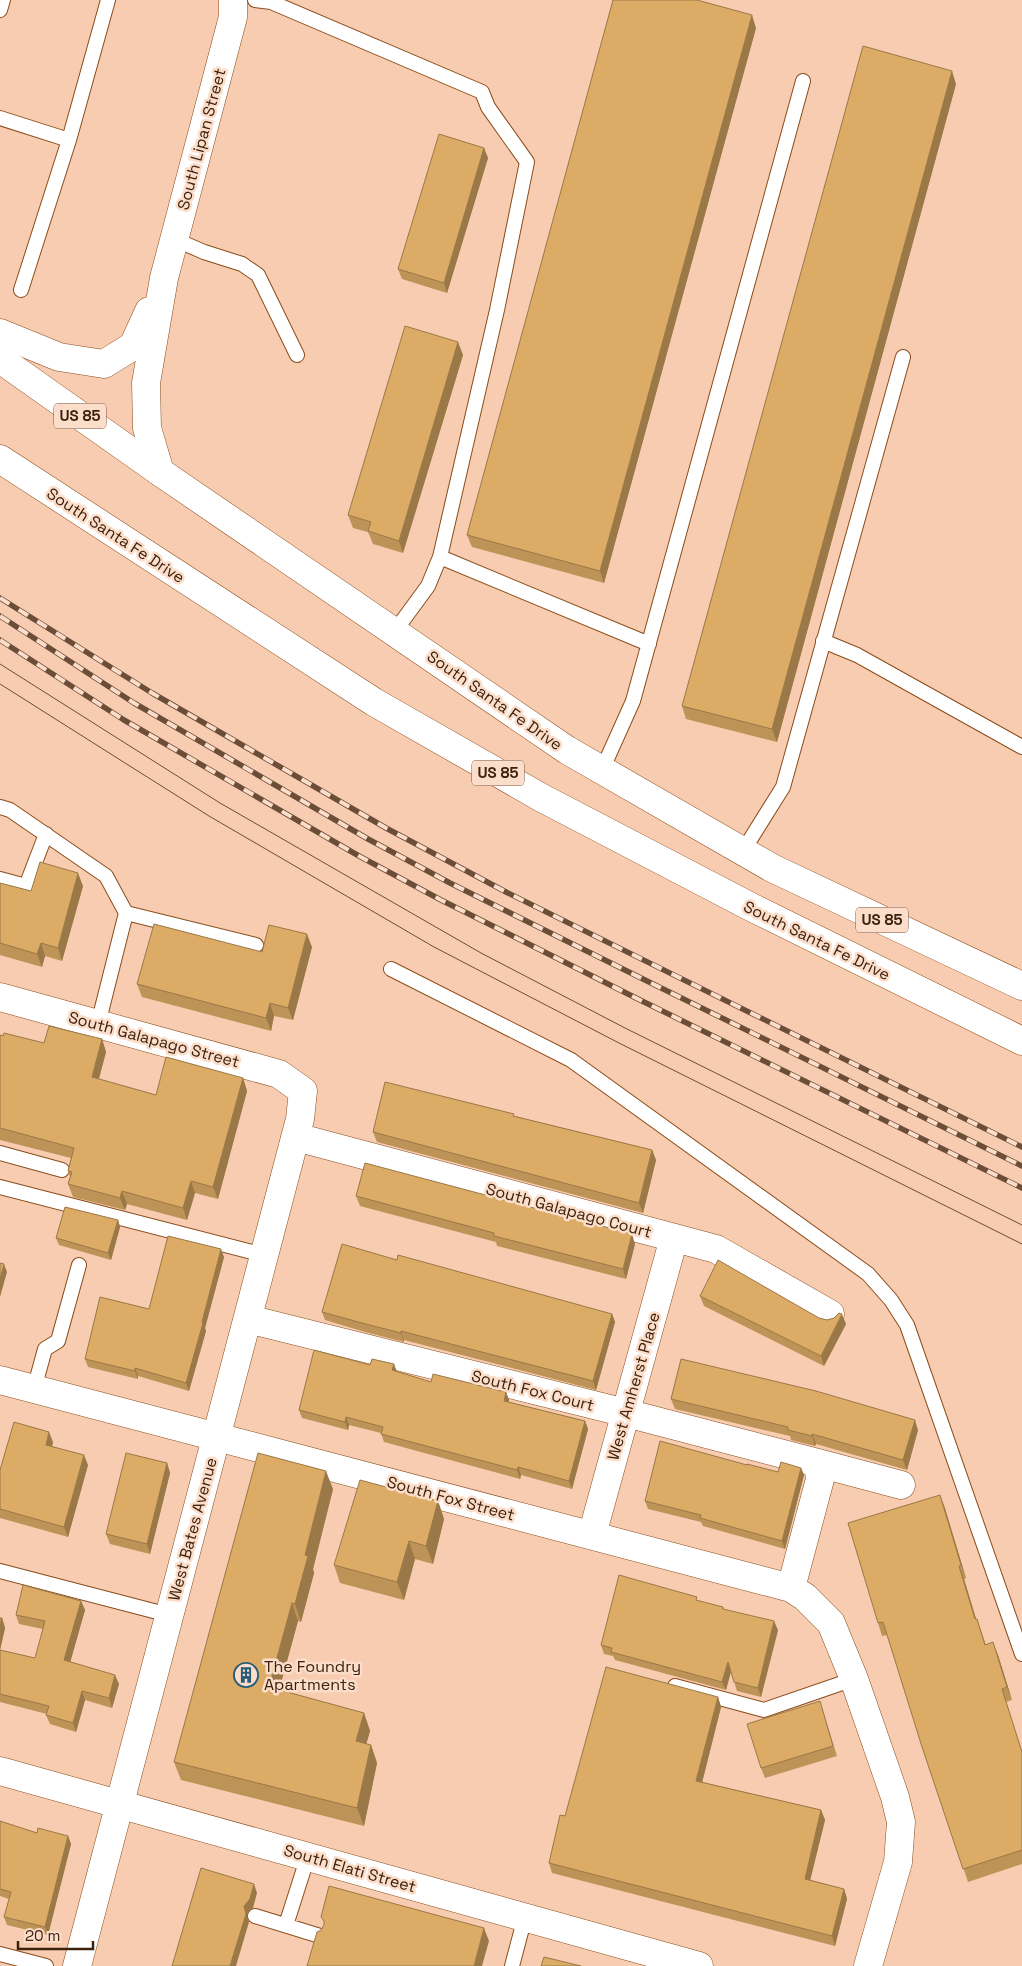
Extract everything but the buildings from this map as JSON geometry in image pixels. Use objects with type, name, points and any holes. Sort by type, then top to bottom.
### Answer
[{"type":"main road","name":"South Lipan Street","points":[[160,472],[147,428],[146,383],[164,278],[233,17],[233,0]]},
{"type":"main road","name":"South Lipan Street","points":[[0,333],[59,357],[104,364],[133,346],[164,278]]},
{"type":"main road","name":"South Santa Fe Drive","points":[[0,359],[160,472],[567,750],[772,868],[1022,986]]},
{"type":"main road","name":"South Santa Fe Drive","points":[[0,459],[374,702],[542,798],[753,908],[1022,1040]]},
{"type":"main road","name":"South Galapago Street","points":[[0,997],[279,1074],[303,1091]]},
{"type":"main road","name":"West Bates Avenue","points":[[77,1966],[296,1137],[303,1091]]},
{"type":"main road","name":"South Galapago Court","points":[[296,1137],[716,1250],[830,1314]]},
{"type":"main road","name":"West Amherst Place","points":[[592,1535],[674,1238]]},
{"type":"main road","name":"South Fox Court","points":[[248,1319],[626,1413],[900,1485]]},
{"type":"main road","name":"South Fox Street","points":[[0,1380],[790,1588],[805,1597],[830,1623],[854,1679],[895,1797],[901,1822],[898,1862],[868,1966]]},
{"type":"main road","points":[[790,1588],[820,1479],[818,1463]]},
{"type":"main road","name":"South Elati Street","points":[[0,1771],[525,1917],[645,1959],[699,1966]]},
{"type":"lane","points":[[0,10],[3,0]]},
{"type":"lane","points":[[21,290],[69,140],[108,0]]},
{"type":"lane","points":[[254,0],[270,2],[482,92],[488,107],[527,162],[497,310],[440,557],[428,586],[395,631]]},
{"type":"lane","points":[[602,770],[633,701],[803,81]]},
{"type":"lane","points":[[0,118],[69,140]]},
{"type":"lane","points":[[174,239],[204,252],[242,264],[258,275],[297,356]]},
{"type":"lane","points":[[743,851],[783,787],[903,357]]},
{"type":"lane","points":[[440,557],[648,644]]},
{"type":"lane","points":[[823,641],[857,655],[1022,747]]},
{"type":"lane","points":[[0,807],[10,810],[106,876],[126,913],[98,1024]]},
{"type":"lane","points":[[0,879],[26,886],[46,834]]},
{"type":"lane","points":[[126,913],[256,944]]},
{"type":"lane","points":[[391,969],[570,1060],[868,1274],[891,1300],[907,1325],[1022,1654]]},
{"type":"lane","points":[[0,1153],[62,1170]]},
{"type":"lane","points":[[0,1187],[264,1255]]},
{"type":"lane","points":[[34,1389],[45,1349],[58,1341],[79,1265]]},
{"type":"lane","points":[[0,1571],[169,1615]]},
{"type":"lane","points":[[661,1682],[764,1710],[854,1679]]},
{"type":"lane","points":[[286,1925],[308,1856]]},
{"type":"lane","points":[[255,1916],[320,1936]]},
{"type":"lane","points":[[512,1966],[525,1917]]},
{"type":"lane","points":[[0,1954],[46,1966]]},
{"type":"tram line","points":[[0,664],[220,803],[481,953],[625,1028],[1022,1225]]},
{"type":"tram line","points":[[0,684],[209,816],[434,947],[619,1043],[1022,1244]]},
{"type":"railway","points":[[0,598],[152,693],[386,828],[506,892],[1022,1147]]},
{"type":"railway","points":[[0,616],[134,703],[368,839],[450,883],[1022,1166]]},
{"type":"railway","points":[[0,640],[124,720],[359,856],[441,900],[1022,1188]]},
{"type":"place","name":"The Foundry Apartments","points":[[246,1675]]}]
